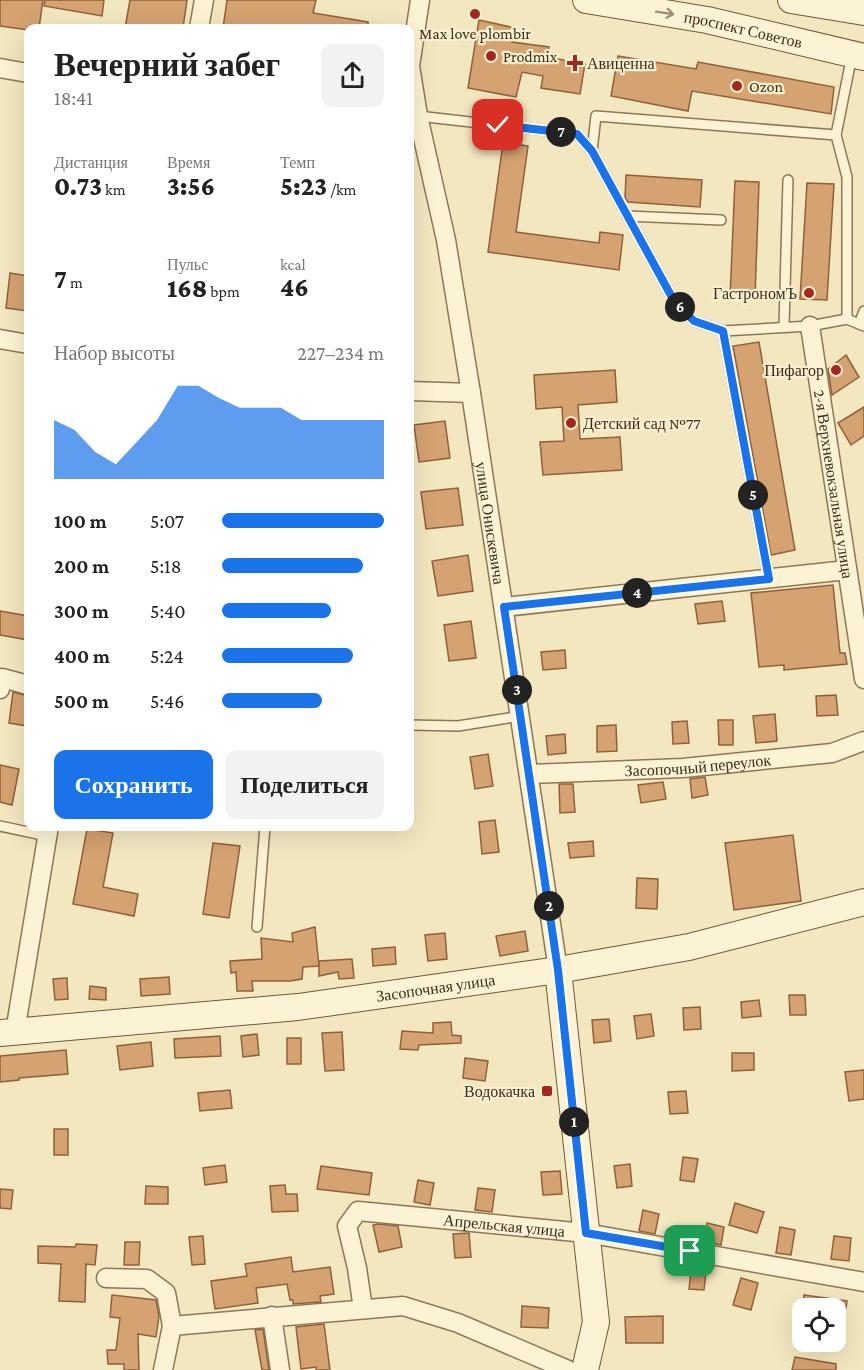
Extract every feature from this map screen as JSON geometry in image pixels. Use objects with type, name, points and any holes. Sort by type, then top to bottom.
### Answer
[{"type":"street","points":[[200,24],[204,0]]},
{"type":"street","name":"улица Онискевича","points":[[414,41],[420,0]]},
{"type":"street","name":"проспект Советов","points":[[586,0],[707,20],[858,55]]},
{"type":"street","points":[[791,0],[864,12]]},
{"type":"street","points":[[0,68],[24,72]]},
{"type":"street","name":"улица Онискевича","points":[[414,92],[446,240],[530,774],[558,970],[596,1322],[585,1370]]},
{"type":"street","name":"2-я Верхневокзальная улица","points":[[810,326],[864,679]]},
{"type":"street","points":[[0,339],[24,343]]},
{"type":"street","points":[[414,391],[471,393]]},
{"type":"street","points":[[504,607],[847,570]]},
{"type":"street","points":[[1,682],[24,684]]},
{"type":"street","name":"Засопочный переулок","points":[[530,774],[683,768],[832,753],[864,741]]},
{"type":"street","points":[[7,1033],[48,831]]},
{"type":"street","name":"Засопочная улица","points":[[7,1033],[298,1007],[558,970],[689,947],[864,902]]},
{"type":"street","name":"Апрельская улица","points":[[363,1309],[357,1268],[347,1226],[358,1211],[586,1233],[864,1282]]},
{"type":"street","points":[[106,1278],[147,1279],[165,1293],[172,1326],[163,1370]]},
{"type":"street","points":[[172,1326],[403,1306],[458,1323],[568,1370]]},
{"type":"street","points":[[272,1316],[280,1370]]},
{"type":"lane","points":[[847,319],[848,177],[836,135],[858,55]]},
{"type":"lane","points":[[418,116],[577,134],[592,151],[674,301],[694,321],[723,331],[810,326],[847,319],[861,325],[864,310]]},
{"type":"lane","points":[[592,151],[596,116],[836,135]]},
{"type":"lane","points":[[784,326],[788,180]]},
{"type":"lane","points":[[627,216],[721,220]]},
{"type":"lane","points":[[723,331],[769,579]]},
{"type":"lane","points":[[414,726],[458,726],[521,716]]},
{"type":"lane","points":[[0,826],[24,828]]},
{"type":"lane","points":[[257,927],[265,831]]},
{"type":"building","points":[[0,0],[43,0],[40,24],[24,24],[24,29],[0,26]]},
{"type":"building","points":[[45,0],[104,0],[102,16],[44,6]]},
{"type":"building","points":[[130,0],[187,0],[184,24],[126,24]]},
{"type":"building","points":[[227,0],[316,0],[313,13],[368,22],[368,24],[224,24]]},
{"type":"building","points":[[479,20],[515,28],[512,42],[549,47],[547,57],[585,64],[580,94],[541,88],[543,76],[522,72],[516,97],[468,88]]},
{"type":"building","points":[[618,56],[696,69],[698,62],[834,87],[831,114],[692,91],[688,111],[611,96]]},
{"type":"building","points":[[503,143],[528,146],[516,232],[599,243],[600,232],[623,235],[619,270],[488,252]]},
{"type":"building","points":[[626,175],[702,180],[700,207],[628,202],[625,198]]},
{"type":"building","points":[[735,181],[759,182],[755,298],[730,297]]},
{"type":"building","points":[[807,183],[834,184],[827,300],[800,299]]},
{"type":"building","points":[[10,273],[24,275],[24,310],[6,308]]},
{"type":"building","points":[[759,342],[795,550],[771,555],[733,346]]},
{"type":"building","points":[[846,355],[859,377],[832,395],[828,369]]},
{"type":"building","name":"Детский сад №77","points":[[615,370],[617,402],[578,405],[580,439],[620,437],[622,470],[543,475],[540,442],[564,441],[562,407],[536,409],[534,375]]},
{"type":"building","points":[[864,407],[864,436],[851,445],[838,423]]},
{"type":"building","points":[[445,421],[450,458],[419,462],[414,425]]},
{"type":"building","points":[[458,488],[463,525],[426,529],[421,492]]},
{"type":"building","points":[[468,555],[473,591],[438,596],[432,561]]},
{"type":"building","points":[[833,585],[840,653],[845,653],[847,664],[784,670],[784,665],[759,667],[751,593]]},
{"type":"building","points":[[722,601],[725,621],[698,624],[695,604]]},
{"type":"building","points":[[0,611],[24,615],[24,639],[0,635]]},
{"type":"building","points":[[471,621],[476,658],[449,661],[444,625]]},
{"type":"building","points":[[565,650],[566,668],[543,670],[541,652]]},
{"type":"building","points":[[13,692],[24,695],[24,725],[9,723]]},
{"type":"building","points":[[836,695],[838,715],[817,716],[816,696]]},
{"type":"building","points":[[775,714],[777,741],[756,743],[753,716]]},
{"type":"building","points":[[718,720],[733,720],[733,745],[719,745]]},
{"type":"building","points":[[687,721],[689,743],[673,744],[672,722]]},
{"type":"building","points":[[616,725],[617,751],[597,752],[597,726]]},
{"type":"building","points":[[565,734],[566,753],[548,755],[546,736]]},
{"type":"building","points":[[488,754],[493,786],[475,789],[470,757]]},
{"type":"building","points":[[0,765],[19,769],[12,805],[0,802]]},
{"type":"building","points":[[705,777],[708,795],[692,798],[690,779]]},
{"type":"building","points":[[663,782],[666,799],[641,803],[638,785]]},
{"type":"building","points":[[559,784],[573,784],[575,812],[560,813]]},
{"type":"building","points":[[495,820],[499,852],[482,854],[479,822]]},
{"type":"building","points":[[87,831],[113,833],[103,887],[138,894],[134,916],[73,904]]},
{"type":"building","points":[[793,835],[801,901],[734,910],[725,843]]},
{"type":"building","points":[[593,841],[594,856],[570,858],[568,843]]},
{"type":"building","points":[[213,843],[240,846],[229,918],[203,914]]},
{"type":"building","points":[[637,878],[658,879],[657,909],[636,908]]},
{"type":"building","points":[[315,927],[319,966],[303,967],[302,979],[252,981],[253,991],[237,991],[236,972],[231,973],[230,961],[262,959],[261,938],[293,942],[292,933]]},
{"type":"building","points":[[525,931],[528,951],[500,956],[496,936]]},
{"type":"building","points":[[445,933],[447,959],[428,961],[425,935]]},
{"type":"building","points":[[395,947],[396,964],[373,966],[372,949]]},
{"type":"building","points":[[352,959],[354,978],[339,979],[338,972],[319,976],[319,961]]},
{"type":"building","points":[[169,977],[170,994],[141,996],[140,979]]},
{"type":"building","points":[[67,978],[68,999],[55,1000],[53,979]]},
{"type":"building","points":[[90,986],[106,988],[106,1000],[89,999]]},
{"type":"building","points":[[789,995],[805,995],[806,1015],[790,1015]]},
{"type":"building","points":[[759,1000],[761,1016],[742,1018],[741,1002]]},
{"type":"building","points":[[700,1007],[701,1029],[684,1030],[683,1008]]},
{"type":"building","points":[[651,1014],[654,1036],[637,1039],[634,1016]]},
{"type":"building","points":[[609,1019],[611,1041],[594,1043],[592,1020]]},
{"type":"building","points":[[451,1022],[452,1035],[461,1036],[461,1043],[419,1045],[418,1050],[400,1049],[402,1031],[433,1033],[433,1023]]},
{"type":"building","points":[[342,1032],[344,1070],[325,1071],[322,1033]]},
{"type":"building","points":[[257,1034],[259,1055],[243,1057],[241,1036]]},
{"type":"building","points":[[220,1036],[221,1056],[175,1058],[174,1039]]},
{"type":"building","points":[[287,1038],[301,1038],[301,1064],[287,1064]]},
{"type":"building","points":[[151,1042],[153,1066],[120,1070],[117,1046]]},
{"type":"building","points":[[66,1050],[68,1074],[0,1082],[0,1056]]},
{"type":"building","points":[[732,1053],[754,1053],[754,1070],[732,1071]]},
{"type":"building","points":[[465,1058],[488,1061],[485,1081],[463,1078]]},
{"type":"building","points":[[864,1070],[864,1099],[849,1101],[845,1072]]},
{"type":"building","points":[[230,1090],[232,1108],[200,1111],[198,1093]]},
{"type":"building","points":[[686,1091],[688,1113],[670,1114],[668,1092]]},
{"type":"building","points":[[54,1129],[68,1129],[68,1155],[54,1155]]},
{"type":"building","points":[[683,1157],[698,1159],[694,1182],[680,1180]]},
{"type":"building","points":[[630,1164],[632,1186],[617,1188],[614,1166]]},
{"type":"building","points":[[225,1165],[227,1182],[205,1185],[203,1168]]},
{"type":"building","points":[[321,1166],[372,1173],[369,1195],[317,1189]]},
{"type":"building","points":[[560,1171],[562,1194],[543,1195],[541,1172]]},
{"type":"building","points":[[418,1180],[434,1183],[430,1205],[414,1202]]},
{"type":"building","points":[[285,1185],[286,1194],[297,1194],[298,1211],[272,1212],[270,1186]]},
{"type":"building","points":[[146,1186],[168,1187],[168,1204],[145,1204]]},
{"type":"building","points":[[478,1188],[495,1190],[492,1212],[475,1210]]},
{"type":"building","points":[[0,1189],[13,1190],[11,1209],[0,1208]]},
{"type":"building","points":[[735,1203],[764,1212],[757,1233],[729,1225]]},
{"type":"building","points":[[643,1210],[659,1214],[655,1234],[639,1231]]},
{"type":"building","points":[[707,1223],[724,1227],[721,1245],[704,1241]]},
{"type":"building","points":[[373,1225],[398,1226],[402,1247],[379,1252]]},
{"type":"building","points":[[780,1227],[795,1230],[791,1255],[776,1253]]},
{"type":"building","points":[[469,1233],[471,1257],[455,1258],[453,1234]]},
{"type":"building","points":[[203,1236],[205,1264],[192,1265],[189,1237]]},
{"type":"building","points":[[834,1236],[851,1238],[849,1261],[831,1259]]},
{"type":"building","points":[[125,1242],[140,1242],[139,1265],[124,1265]]},
{"type":"building","points":[[76,1244],[97,1245],[95,1265],[86,1264],[85,1302],[59,1301],[61,1264],[38,1263],[38,1246],[75,1247]]},
{"type":"building","points":[[291,1257],[293,1272],[330,1267],[334,1294],[320,1296],[321,1302],[293,1304],[287,1284],[256,1288],[258,1303],[215,1309],[211,1281],[247,1276],[245,1264]]},
{"type":"building","points":[[691,1271],[706,1272],[704,1290],[689,1289]]},
{"type":"building","points":[[741,1278],[758,1283],[751,1310],[733,1305]]},
{"type":"building","points":[[112,1295],[156,1300],[159,1316],[156,1337],[138,1334],[139,1370],[124,1370],[124,1364],[108,1364],[107,1350],[116,1350],[120,1318],[110,1317]]},
{"type":"building","points":[[804,1295],[826,1298],[804,1298]]},
{"type":"building","points":[[522,1306],[549,1308],[548,1328],[521,1327]]},
{"type":"building","points":[[663,1316],[663,1343],[626,1343],[625,1317]]},
{"type":"building","points":[[324,1324],[330,1370],[316,1370],[316,1367],[301,1369],[296,1327]]},
{"type":"building","points":[[263,1329],[269,1370],[262,1370],[255,1330]]},
{"type":"building","points":[[795,1357],[836,1364],[836,1370],[792,1370]]},
{"type":"place","name":"Max love plombir","points":[[475,14]]},
{"type":"place","name":"Prodmix","points":[[491,56]]},
{"type":"place","name":"Авиценна","points":[[575,63]]},
{"type":"place","name":"Ozon","points":[[737,86]]},
{"type":"place","name":"ГастрономЪ","points":[[809,293]]},
{"type":"place","name":"Пифагор","points":[[836,370]]},
{"type":"place","name":"Детский сад №77","points":[[571,423]]},
{"type":"place","name":"Водокачка","points":[[547,1091]]},
{"type":"route","points":[[498,125],[577,134],[592,151],[674,301],[694,321],[723,331],[769,579],[504,607],[558,970],[586,1233],[690,1251]]}]
